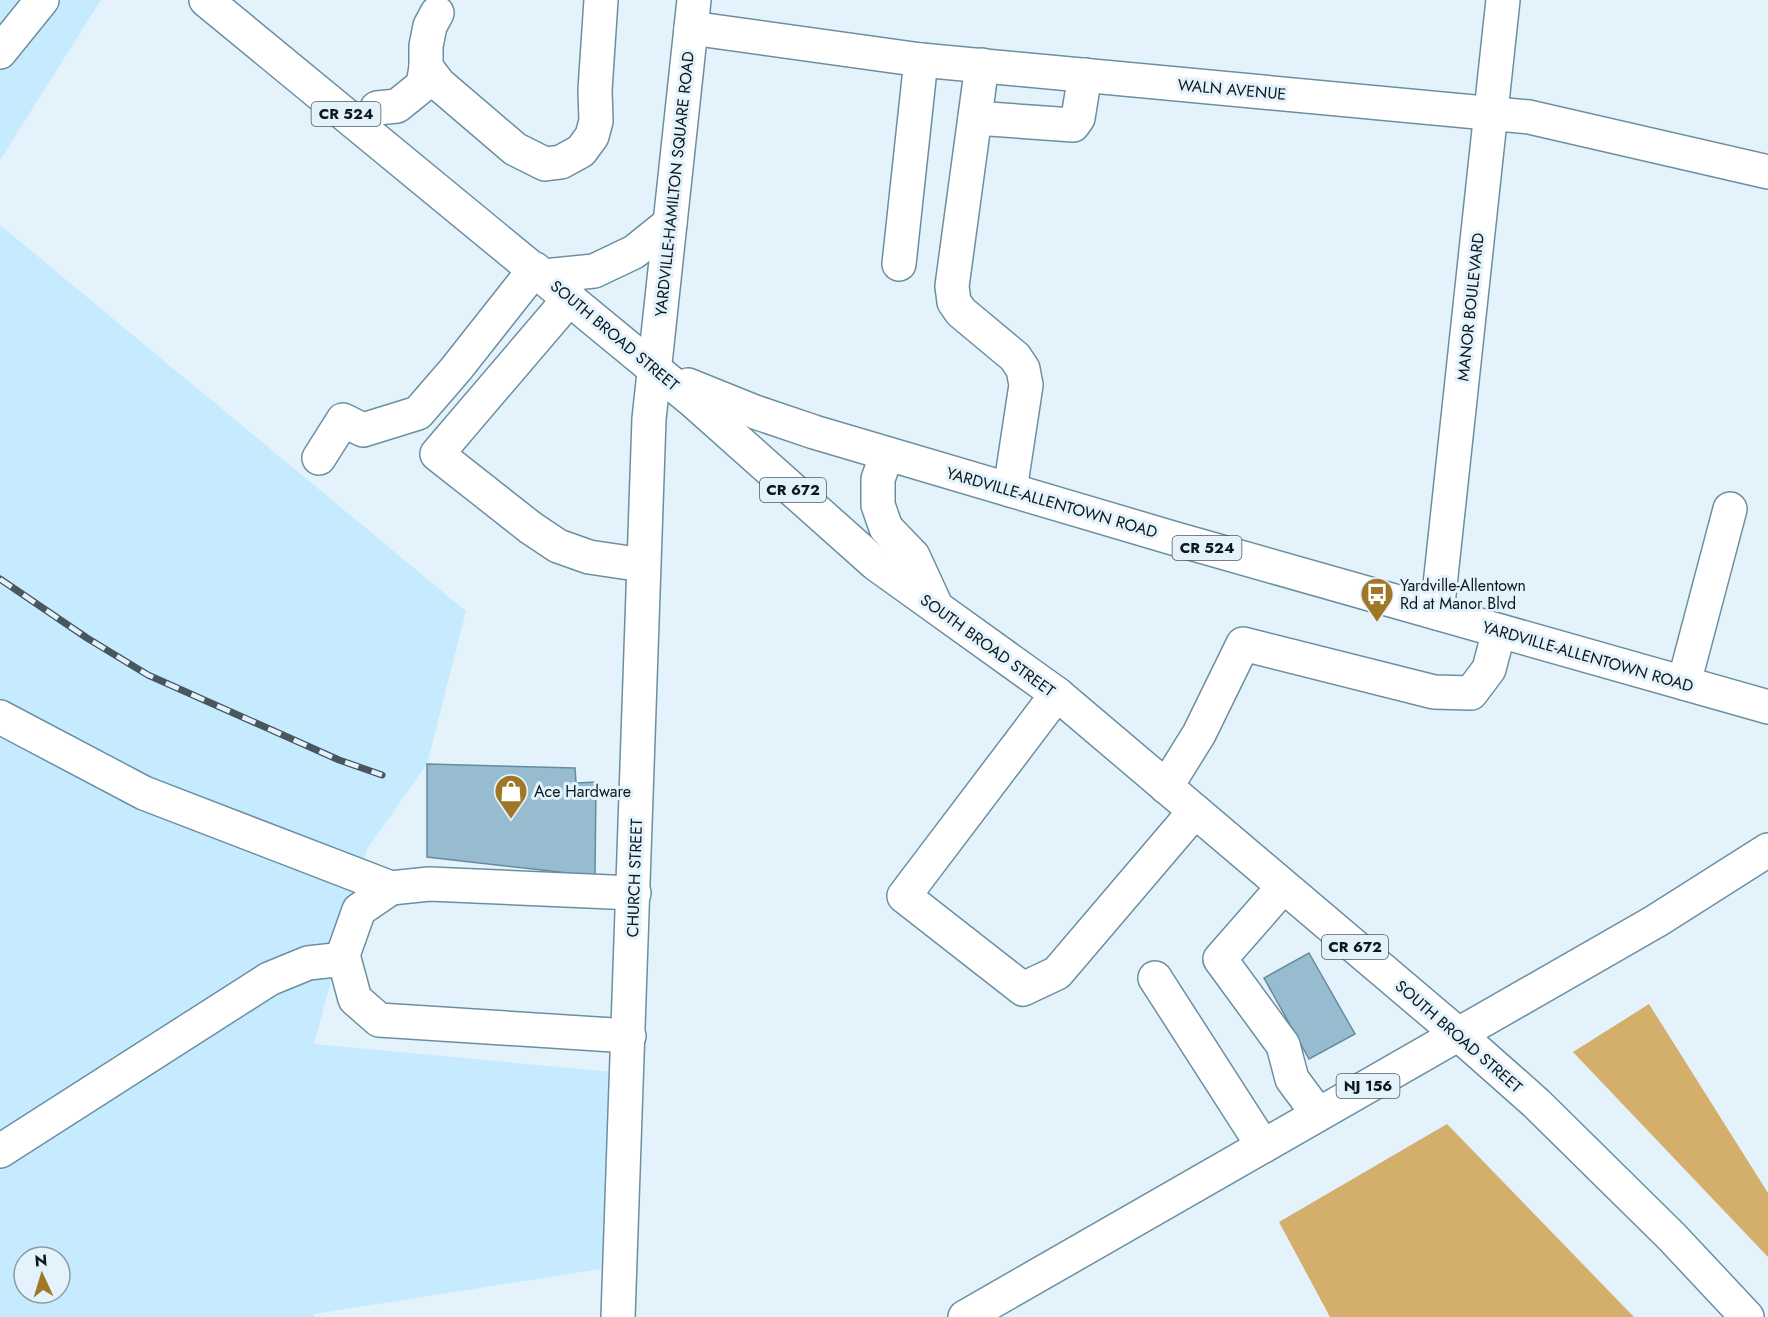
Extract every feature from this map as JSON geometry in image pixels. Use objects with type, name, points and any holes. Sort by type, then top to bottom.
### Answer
[{"type":"main road","points":[[0,52],[42,0]]},
{"type":"main road","name":"SOUTH BROAD STREET","points":[[206,0],[369,117],[539,273],[692,400],[876,564],[1057,694],[1458,1034],[1536,1104],[1647,1212],[1747,1317]]},
{"type":"main road","points":[[437,13],[430,26],[426,45],[426,67],[439,84],[515,149],[545,164],[561,162],[581,151],[592,136],[596,121],[595,90],[601,0]]},
{"type":"main road","name":"MANOR BOULEVARD","points":[[1437,613],[1503,0]]},
{"type":"main road","name":"WALN AVENUE","points":[[693,14],[921,60],[1529,117],[1768,172]]},
{"type":"main road","name":"YARDVILLE-HAMILTON SQUARE ROAD","points":[[654,368],[693,14]]},
{"type":"main road","points":[[899,264],[921,60]]},
{"type":"main road","points":[[981,65],[952,286],[954,302],[961,312],[1015,357],[1023,369],[1026,385],[1010,490]]},
{"type":"main road","points":[[369,117],[379,98],[406,69],[426,67]]},
{"type":"main road","points":[[975,118],[1073,125],[1078,118],[1085,75]]},
{"type":"main road","points":[[319,458],[343,420],[363,430],[418,413],[539,273],[594,271],[634,252],[670,223]]},
{"type":"main road","points":[[570,298],[437,454],[531,528],[558,546],[589,557],[643,565]]},
{"type":"main road","name":"YARDVILLE-ALLENTOWN ROAD","points":[[654,368],[693,387],[755,412],[887,454],[1768,707]]},
{"type":"main road","name":"CHURCH STREET","points":[[618,1317],[634,893],[643,565],[649,419],[654,368]]},
{"type":"main road","points":[[887,454],[878,479],[878,505],[886,528],[913,556],[937,608]]},
{"type":"main road","points":[[1684,683],[1730,509]]},
{"type":"main road","points":[[1166,787],[1199,734],[1243,644],[1434,692],[1471,693],[1489,669],[1500,631]]},
{"type":"main road","points":[[1057,694],[904,896],[1023,989],[1057,973],[1195,811]]},
{"type":"main road","points":[[0,717],[144,794],[391,888],[429,884],[634,893]]},
{"type":"main road","name":"NJ 156","points":[[965,1317],[1656,921],[1768,850]]},
{"type":"main road","points":[[1283,887],[1220,959],[1283,1045],[1292,1079],[1318,1114]]},
{"type":"main road","points":[[391,888],[359,910],[343,955],[355,999],[380,1020],[629,1036]]},
{"type":"main road","points":[[0,1151],[269,979],[309,963],[344,959]]},
{"type":"main road","points":[[1155,978],[1263,1146]]},
{"type":"shaded area","points":[[0,0],[101,0],[0,160]]},
{"type":"shaded area","points":[[0,225],[466,611],[427,764],[367,849],[314,1044],[624,1073],[620,1266],[314,1314],[314,1317],[0,1317]]},
{"type":"shaded area","points":[[1649,1004],[1768,1193],[1768,1257],[1573,1052]]},
{"type":"shaded area","points":[[1447,1124],[1634,1317],[1330,1317],[1279,1222]]},
{"type":"building","name":"Ace Hardware","points":[[427,764],[575,768],[576,783],[596,782],[595,876],[427,857]]},
{"type":"building","points":[[1309,953],[1355,1034],[1309,1059],[1264,978]]},
{"type":"railway","points":[[0,579],[87,638],[148,675],[339,760],[382,775]]},
{"type":"place","name":"Yardville-Allentown Rd at Manor Blvd","points":[[1377,623]]},
{"type":"place","name":"Ace Hardware","points":[[511,820]]}]
